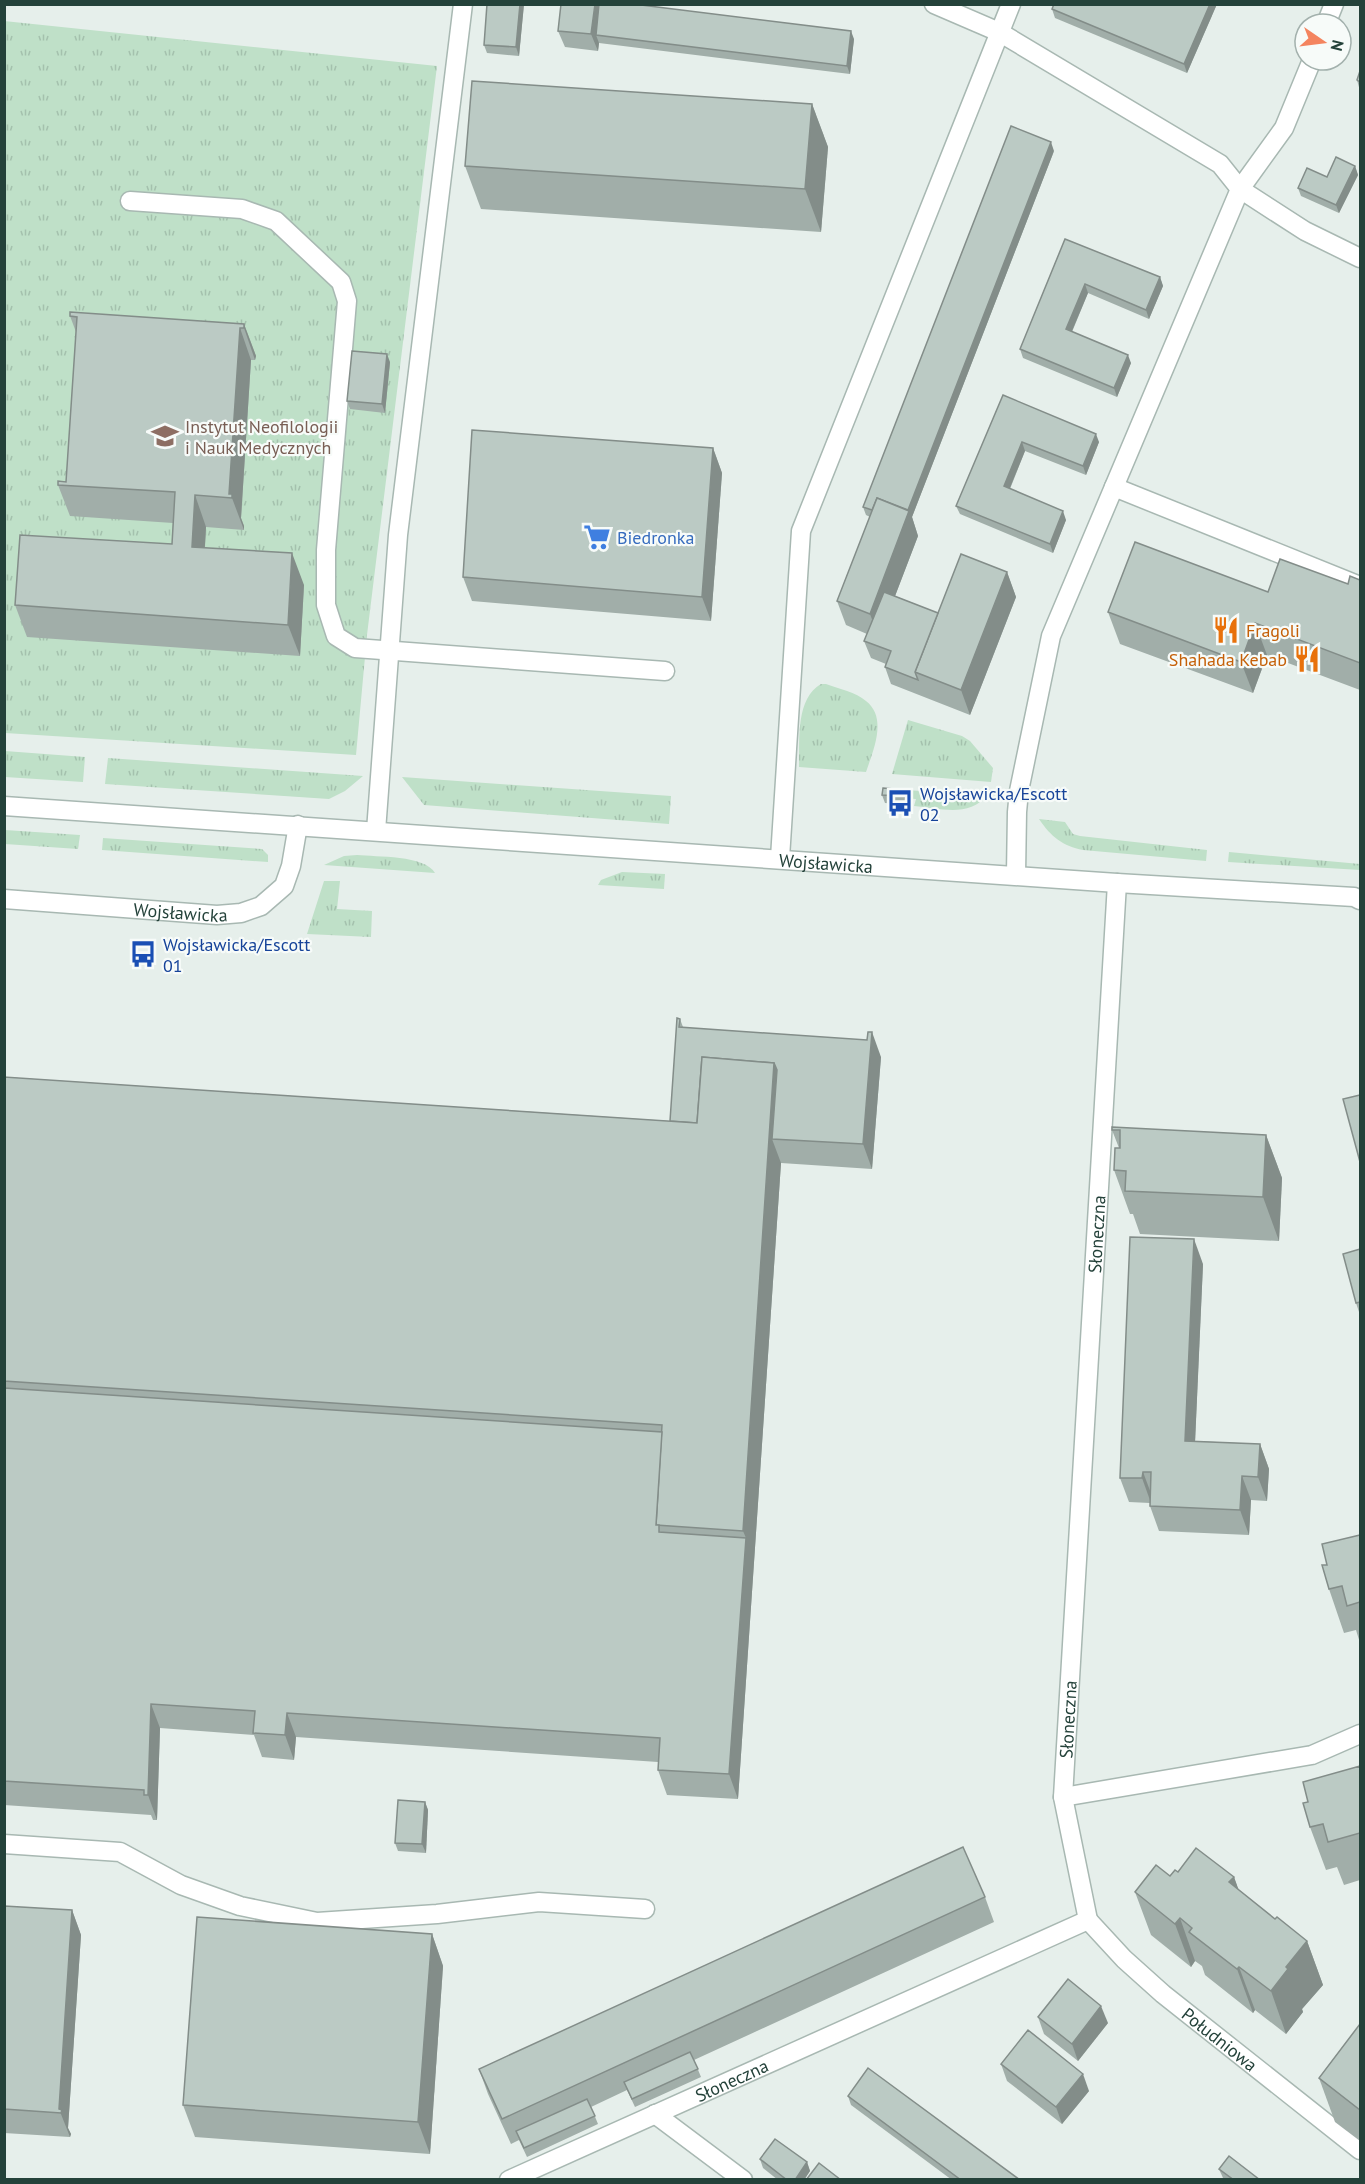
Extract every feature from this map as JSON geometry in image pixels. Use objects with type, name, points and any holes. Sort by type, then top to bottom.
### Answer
[{"type":"street","points":[[376,831],[398,535],[463,4]]},
{"type":"street","points":[[934,4],[999,32],[1220,164],[1240,189],[1305,231],[1360,258]]},
{"type":"street","points":[[780,858],[801,531],[1011,4]]},
{"type":"street","points":[[1016,874],[1019,791],[1052,636],[1240,189],[1284,129],[1307,72]]},
{"type":"street","points":[[130,201],[242,209],[276,221],[341,282],[347,301],[326,550],[326,604],[336,636],[355,648],[665,671]]},
{"type":"street","points":[[1114,487],[1360,586]]},
{"type":"street","name":"Wojsławicka","points":[[4,806],[1358,898]]},
{"type":"street","name":"Wojsławicka","points":[[4,899],[217,915],[241,913],[261,906],[284,886],[291,866],[298,825]]},
{"type":"street","name":"Słoneczna","points":[[509,2180],[1088,1920],[1063,1797],[1117,883]]},
{"type":"street","points":[[1063,1797],[1312,1755],[1360,1734]]},
{"type":"street","points":[[4,1844],[120,1852],[181,1885],[240,1906],[317,1922],[437,1914],[539,1902],[645,1909]]},
{"type":"street","name":"Południowa","points":[[1088,1920],[1124,1959],[1163,1994],[1360,2150]]},
{"type":"street","points":[[655,2114],[743,2180]]},
{"type":"green space","points":[[4,21],[437,66],[367,635],[356,755],[5,733]]},
{"type":"green space","points":[[821,684],[857,695],[873,708],[878,725],[877,735],[866,772],[799,767],[803,710],[813,691]]},
{"type":"green space","points":[[908,720],[962,736],[970,741],[993,768],[991,782],[892,774]]},
{"type":"green space","points":[[5,751],[85,757],[83,782],[5,777]]},
{"type":"green space","points":[[108,758],[363,776],[345,791],[329,799],[105,784]]},
{"type":"green space","points":[[402,777],[671,796],[669,824],[424,805]]},
{"type":"green space","points":[[889,789],[987,795],[972,807],[954,810],[914,806],[916,799],[887,797]]},
{"type":"green space","points":[[1039,819],[1065,822],[1073,834],[1080,836],[1207,850],[1206,861],[1083,850],[1058,840]]},
{"type":"green space","points":[[5,830],[80,835],[78,849],[5,844]]},
{"type":"green space","points":[[103,838],[262,849],[268,855],[268,862],[102,850]]},
{"type":"green space","points":[[1229,852],[1360,864],[1360,870],[1228,862]]},
{"type":"green space","points":[[344,856],[411,860],[430,867],[435,873],[324,865]]},
{"type":"green space","points":[[622,872],[665,874],[664,889],[598,885],[601,880]]},
{"type":"green space","points":[[324,881],[340,881],[337,909],[372,911],[371,937],[307,934]]},
{"type":"building","points":[[487,4],[520,4],[516,47],[484,45]]},
{"type":"building","points":[[561,4],[595,4],[591,34],[558,31]]},
{"type":"building","points":[[599,4],[633,4],[851,31],[847,66],[596,35]]},
{"type":"building","points":[[1054,4],[1210,4],[1184,64],[1052,9]]},
{"type":"building","points":[[472,81],[812,104],[805,189],[465,166]]},
{"type":"building","points":[[1011,126],[1051,142],[908,510],[877,498],[872,510],[863,507]]},
{"type":"building","points":[[1336,157],[1355,166],[1336,205],[1298,188],[1307,168],[1327,177]]},
{"type":"building","points":[[1065,239],[1160,277],[1146,310],[1085,284],[1066,329],[1128,355],[1114,388],[1020,349]]},
{"type":"building","name":"Instytut Neofilologii i Nauk Medycznych","points":[[70,312],[244,324],[244,328],[240,328],[229,494],[232,494],[232,498],[195,495],[192,547],[292,553],[288,625],[15,605],[20,535],[172,544],[175,492],[58,485],[58,481],[66,482],[77,317],[70,316]]},
{"type":"building","points":[[352,351],[387,354],[382,404],[347,401]]},
{"type":"building","points":[[1003,395],[1096,434],[1083,466],[1022,442],[1004,486],[1063,511],[1050,544],[956,506]]},
{"type":"building","name":"Biedronka","points":[[472,430],[713,448],[702,597],[463,577]]},
{"type":"building","points":[[877,498],[909,511],[870,614],[837,601]]},
{"type":"building","points":[[1135,542],[1268,592],[1280,559],[1348,584],[1350,576],[1360,580],[1360,663],[1255,623],[1241,662],[1108,612]]},
{"type":"building","points":[[961,554],[1007,572],[961,690],[915,672]]},
{"type":"building","points":[[884,592],[938,613],[915,672],[918,680],[885,667],[891,651],[864,641]]},
{"type":"building","points":[[883,788],[905,790],[904,796],[882,795]]},
{"type":"building","points":[[677,1018],[680,1019],[679,1027],[867,1040],[868,1032],[872,1032],[863,1144],[772,1139],[777,1070],[774,1063],[702,1057],[697,1123],[670,1121]]},
{"type":"building","points":[[702,1057],[774,1063],[743,1531],[656,1525],[662,1425],[4,1381],[4,1077],[697,1123]]},
{"type":"building","points":[[1360,1095],[1360,1162],[1343,1099]]},
{"type":"building","points":[[1112,1127],[1266,1135],[1263,1197],[1125,1191],[1126,1171],[1114,1170],[1115,1148],[1120,1148],[1120,1130],[1112,1130]]},
{"type":"building","points":[[1130,1237],[1194,1239],[1185,1441],[1260,1444],[1258,1477],[1242,1476],[1240,1510],[1150,1506],[1151,1472],[1143,1472],[1142,1478],[1120,1478]]},
{"type":"building","points":[[1360,1249],[1360,1302],[1356,1303],[1343,1254]]},
{"type":"building","points":[[4,1388],[662,1432],[656,1525],[659,1525],[659,1532],[746,1538],[729,1774],[658,1770],[660,1738],[287,1713],[285,1735],[253,1733],[255,1711],[151,1704],[148,1795],[144,1795],[144,1790],[4,1781]]},
{"type":"building","points":[[1360,1535],[1360,1602],[1347,1606],[1342,1586],[1329,1589],[1322,1565],[1327,1565],[1322,1544]]},
{"type":"building","points":[[1360,1766],[1360,1833],[1328,1842],[1323,1824],[1310,1827],[1303,1803],[1308,1802],[1303,1782]]},
{"type":"building","points":[[398,1800],[425,1802],[422,1844],[395,1843]]},
{"type":"building","points":[[963,1847],[985,1897],[502,2119],[479,2069]]},
{"type":"building","points":[[1196,1848],[1234,1877],[1229,1882],[1307,1941],[1286,1967],[1288,1969],[1271,1991],[1239,1967],[1237,1969],[1189,1932],[1192,1928],[1180,1918],[1175,1924],[1135,1892],[1156,1865],[1170,1876],[1175,1870],[1178,1872]]},
{"type":"building","points":[[4,1906],[72,1910],[59,2109],[62,2110],[61,2113],[4,2109]]},
{"type":"building","points":[[197,1917],[432,1934],[418,2122],[183,2105]]},
{"type":"building","points":[[1068,1979],[1101,2006],[1072,2044],[1038,2017]]},
{"type":"building","points":[[1360,2024],[1360,2110],[1319,2078]]},
{"type":"building","points":[[1028,2030],[1083,2074],[1056,2107],[1001,2064]]},
{"type":"building","points":[[690,2052],[698,2069],[632,2099],[624,2082]]},
{"type":"building","points":[[868,2068],[1020,2180],[961,2180],[848,2096]]},
{"type":"building","points":[[587,2099],[595,2116],[524,2148],[516,2131]]},
{"type":"building","points":[[775,2139],[807,2162],[795,2180],[787,2180],[760,2159]]},
{"type":"building","points":[[1229,2156],[1260,2180],[1234,2180],[1219,2169]]},
{"type":"building","points":[[819,2163],[841,2180],[806,2180]]},
{"type":"place","name":"Instytut Neofilologii i Nauk Medycznych","points":[[165,436]]},
{"type":"place","name":"Biedronka","points":[[597,537]]},
{"type":"place","name":"Fragoli","points":[[1226,630]]},
{"type":"place","name":"Shahada Kebab","points":[[1307,659]]},
{"type":"place","name":"Wojsławicka/Escott 02","points":[[900,803]]},
{"type":"place","name":"Wojsławicka/Escott 01","points":[[143,954]]}]
